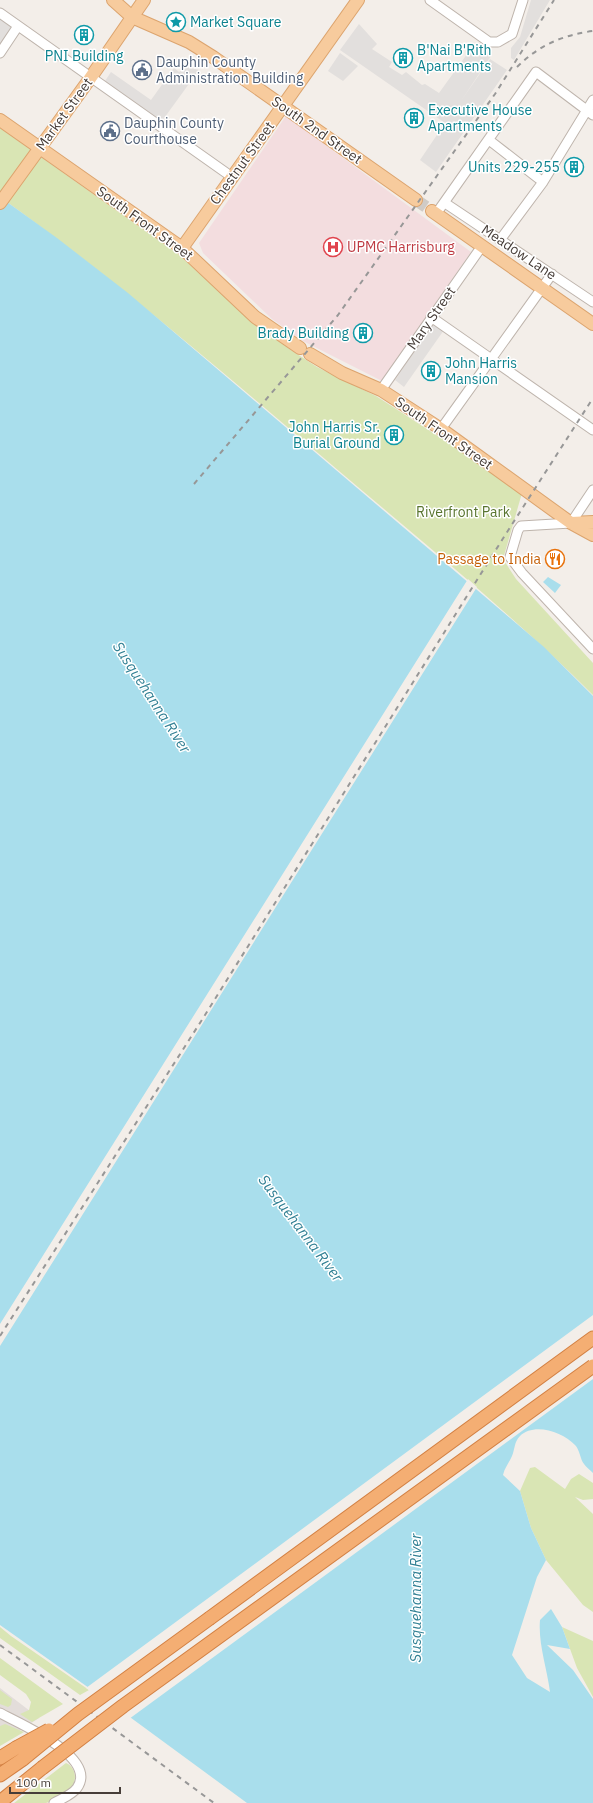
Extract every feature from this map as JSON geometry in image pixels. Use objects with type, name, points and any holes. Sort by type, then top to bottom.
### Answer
[{"type":"highway","points":[[0,1775],[20,1753],[78,1714],[593,1338]]},
{"type":"highway","points":[[0,1802],[129,1701],[593,1366]]},
{"type":"highway","points":[[0,1758],[20,1753]]},
{"type":"highway","points":[[0,1798],[42,1768]]},
{"type":"main road","name":"South 2nd Street","points":[[113,0],[132,17],[189,42],[416,200]]},
{"type":"main road","name":"Market Street","points":[[0,203],[91,78],[144,0]]},
{"type":"main road","name":"Chestnut Street","points":[[182,248],[358,0]]},
{"type":"main road","name":"South Front Street","points":[[0,120],[39,149],[182,248],[255,317],[305,351],[342,373],[381,390],[441,429],[571,522],[593,535]]},
{"type":"main road","points":[[434,213],[593,324]]},
{"type":"main road","points":[[571,522],[593,522]]},
{"type":"street","points":[[430,0],[485,39],[498,42],[512,34],[522,0]]},
{"type":"street","points":[[0,13],[232,177]]},
{"type":"street","points":[[0,53],[18,26]]},
{"type":"street","points":[[434,213],[445,203],[536,72],[590,113]]},
{"type":"street","points":[[500,240],[590,113],[593,100]]},
{"type":"street","points":[[488,140],[542,182]]},
{"type":"street","name":"Meadow Lane","points":[[445,203],[593,302]]},
{"type":"street","name":"Mary Street","points":[[381,390],[482,246]]},
{"type":"street","points":[[441,429],[552,274]]},
{"type":"street","points":[[431,317],[593,430]]},
{"type":"street","points":[[593,490],[571,522],[521,526],[518,530],[510,557],[522,573],[593,649]]},
{"type":"street","points":[[0,1713],[51,1740],[76,1763],[80,1777],[79,1786],[72,1793],[54,1803]]},
{"type":"shaded area","points":[[531,0],[550,0],[514,60],[511,58],[511,48],[520,37]]},
{"type":"shaded area","points":[[0,17],[16,27],[0,49]]},
{"type":"shaded area","points":[[359,24],[377,44],[372,49],[392,62],[389,67],[402,75],[406,72],[422,85],[425,84],[439,93],[470,50],[476,53],[479,48],[491,56],[461,101],[490,59],[507,70],[436,172],[420,160],[445,123],[340,50]]},
{"type":"shaded area","points":[[340,53],[358,66],[343,81],[328,71]]},
{"type":"shaded area","points":[[187,67],[199,70],[162,121],[105,81],[111,72],[151,100],[166,79],[171,83],[176,76],[170,73],[174,68],[179,72]]},
{"type":"shaded area","name":"UPMC Harrisburg","points":[[286,116],[471,252],[382,381],[303,341],[272,319],[203,253],[199,243]]},
{"type":"shaded area","points":[[433,324],[444,330],[404,387],[395,380]]},
{"type":"shaded area","points":[[0,1688],[39,1718],[0,1743]]},
{"type":"green space","name":"Riverfront Park","points":[[0,128],[178,254],[248,318],[291,350],[317,367],[376,396],[478,462],[522,493],[503,559],[516,579],[593,663],[593,695],[563,665],[468,580],[214,365],[88,262],[0,197]]},
{"type":"green space","points":[[535,1467],[565,1489],[571,1479],[579,1474],[593,1483],[593,1499],[583,1500],[575,1497],[593,1514],[593,1612],[583,1605],[546,1560],[531,1528],[520,1491],[530,1468]]},
{"type":"green space","points":[[0,1627],[89,1690],[80,1695],[0,1638]]},
{"type":"green space","points":[[562,1627],[593,1641],[593,1697],[577,1668]]},
{"type":"green space","points":[[0,1658],[63,1704],[32,1722],[20,1714],[29,1710],[31,1702],[26,1694],[0,1675]]},
{"type":"green space","points":[[0,1690],[12,1699],[11,1705],[8,1707],[0,1704]]},
{"type":"green space","points":[[5,1724],[24,1732],[0,1746],[0,1726]]},
{"type":"green space","points":[[66,1763],[72,1768],[75,1774],[73,1786],[68,1791],[46,1803],[14,1803]]},
{"type":"water","name":"Susquehanna River","points":[[0,197],[57,238],[128,293],[544,647],[593,696],[593,1473],[584,1464],[577,1447],[570,1440],[548,1430],[540,1429],[526,1432],[518,1438],[512,1456],[503,1475],[520,1491],[531,1528],[546,1560],[537,1577],[512,1655],[527,1678],[550,1692],[541,1647],[540,1620],[551,1609],[562,1627],[570,1649],[547,1645],[573,1670],[593,1699],[593,1803],[247,1803],[123,1712],[0,1625]]},
{"type":"water","points":[[548,577],[561,585],[555,593],[543,582]]},
{"type":"pier","points":[[468,579],[477,587],[0,1346],[0,1324]]},
{"type":"pier","points":[[593,1315],[593,1379],[129,1719],[86,1688]]},
{"type":"tunnel","points":[[416,200],[432,211]]},
{"type":"railway","points":[[194,484],[338,315],[495,94],[554,0]]},
{"type":"railway","points":[[517,67],[525,59],[552,42],[572,35],[593,31]]},
{"type":"railway","points":[[0,1336],[205,1015],[502,540],[593,398]]},
{"type":"railway","points":[[0,1645],[214,1803]]},
{"type":"place","name":"Market Square","points":[[176,22]]},
{"type":"place","name":"PNI Building","points":[[84,35]]},
{"type":"place","name":"B'Nai B'Rith Apartments","points":[[403,58]]},
{"type":"place","name":"Dauphin County Administration Building","points":[[142,70]]},
{"type":"place","name":"Executive House Apartments","points":[[414,118]]},
{"type":"place","name":"Dauphin County Courthouse","points":[[110,131]]},
{"type":"place","name":"Units 229-255","points":[[574,167]]},
{"type":"place","name":"UPMC Harrisburg","points":[[333,247]]},
{"type":"place","name":"Brady Building","points":[[363,333]]},
{"type":"place","name":"John Harris Mansion","points":[[431,371]]},
{"type":"place","name":"John Harris Sr. Burial Ground","points":[[394,435]]},
{"type":"place","name":"Passage to India","points":[[555,559]]}]
